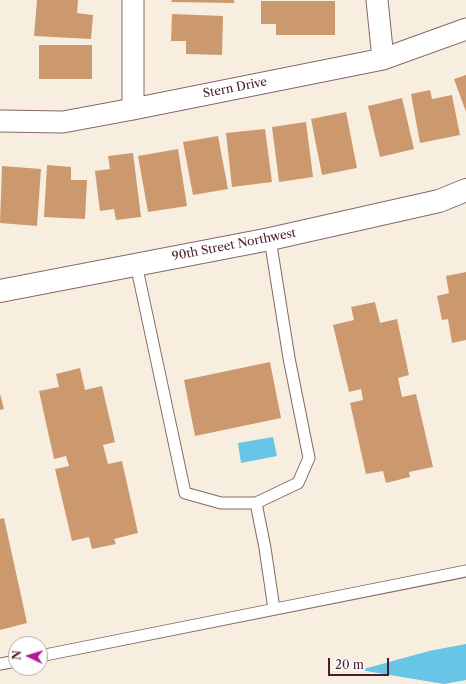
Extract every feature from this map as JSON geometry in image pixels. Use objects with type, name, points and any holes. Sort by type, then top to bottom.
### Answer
[{"type":"street","points":[[133,0],[133,109]]},
{"type":"street","points":[[377,0],[383,59]]},
{"type":"street","name":"Stern Drive","points":[[0,120],[63,122],[133,109],[383,59],[466,29]]},
{"type":"street","name":"90th Street Northwest","points":[[0,291],[270,239],[438,201],[466,190]]},
{"type":"lane","points":[[136,264],[185,493],[221,503],[256,503],[298,483],[310,458],[289,358],[270,239]]},
{"type":"lane","points":[[256,503],[265,548],[274,609]]},
{"type":"lane","points":[[48,654],[466,571]]},
{"type":"water","points":[[273,437],[277,456],[241,463],[238,443]]},
{"type":"water","points":[[466,644],[466,680],[444,684],[360,670],[429,651]]},
{"type":"building","points":[[37,0],[78,0],[77,13],[93,15],[91,39],[34,36]]},
{"type":"building","points":[[172,0],[234,0],[234,3],[171,2]]},
{"type":"building","points":[[261,1],[335,1],[335,35],[276,35],[276,24],[261,24]]},
{"type":"building","points":[[172,14],[223,16],[222,55],[186,54],[186,41],[171,41]]},
{"type":"building","points":[[39,45],[92,45],[92,79],[39,79]]},
{"type":"building","points":[[466,75],[466,112],[454,79]]},
{"type":"building","points":[[430,90],[432,99],[452,95],[460,135],[420,143],[411,94]]},
{"type":"building","points":[[402,98],[414,149],[380,157],[368,106]]},
{"type":"building","points":[[346,112],[357,168],[322,175],[311,119]]},
{"type":"building","points":[[306,122],[313,177],[279,182],[272,127]]},
{"type":"building","points":[[265,129],[272,182],[232,187],[226,133]]},
{"type":"building","points":[[218,136],[228,189],[193,195],[183,142]]},
{"type":"building","points":[[178,149],[187,206],[148,212],[138,156]]},
{"type":"building","points":[[133,153],[141,217],[116,220],[114,209],[100,211],[95,171],[110,169],[108,156]]},
{"type":"building","points":[[47,165],[71,167],[71,180],[87,180],[85,219],[44,217]]},
{"type":"building","points":[[2,166],[41,169],[37,226],[0,223]]},
{"type":"building","points":[[466,272],[466,340],[452,343],[448,319],[442,320],[437,296],[449,293],[446,276]]},
{"type":"building","points":[[375,302],[380,323],[397,319],[409,375],[398,378],[402,397],[416,394],[433,467],[409,472],[410,477],[386,483],[383,471],[366,474],[350,403],[363,400],[361,389],[349,392],[333,325],[354,320],[351,307]]},
{"type":"building","points":[[270,362],[281,418],[195,436],[184,380]]},
{"type":"building","points":[[80,368],[85,390],[102,386],[115,442],[103,445],[108,464],[122,461],[138,533],[114,539],[116,544],[92,549],[89,537],[72,541],[55,469],[69,466],[66,456],[54,459],[39,391],[59,387],[56,374]]},
{"type":"building","points":[[0,394],[4,409],[0,410]]},
{"type":"building","points":[[4,518],[27,623],[0,630],[0,519]]}]
